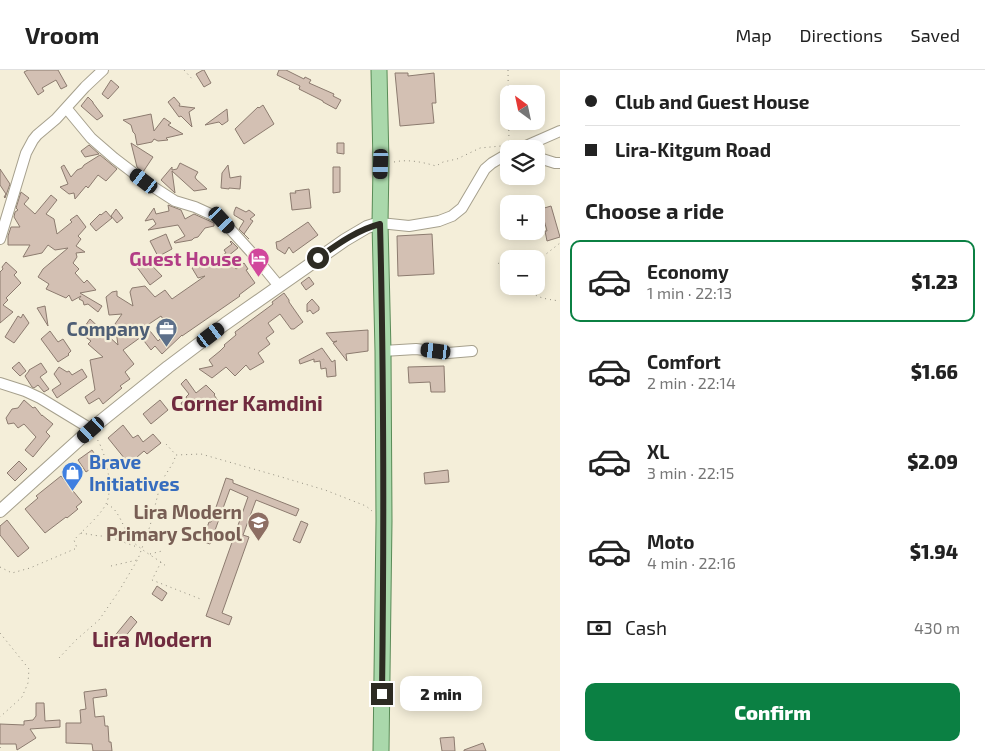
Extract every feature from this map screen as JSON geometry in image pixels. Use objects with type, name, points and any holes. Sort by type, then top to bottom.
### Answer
[{"type":"main road","points":[[379,70],[384,521],[382,751]]},
{"type":"street","points":[[0,239],[26,153],[37,135],[67,108],[103,70]]},
{"type":"street","points":[[67,108],[97,144],[166,197],[222,220],[279,286]]},
{"type":"street","points":[[541,140],[560,132]]},
{"type":"street","points":[[0,511],[91,430],[168,367],[225,324],[344,240],[366,227],[380,224],[409,226],[439,221],[452,216],[462,208],[485,170],[500,154]]},
{"type":"street","points":[[545,160],[560,163]]},
{"type":"street","points":[[383,351],[416,349],[448,352],[472,351]]},
{"type":"street","points":[[0,383],[26,391],[40,398],[91,430]]},
{"type":"path","points":[[184,70],[194,81]]},
{"type":"path","points":[[506,140],[508,70]]},
{"type":"path","points":[[381,164],[403,160],[436,166],[480,148],[500,148]]},
{"type":"path","points":[[545,255],[560,243]]},
{"type":"path","points":[[533,295],[560,301]]},
{"type":"path","points":[[0,567],[12,573],[30,568],[77,548],[74,540],[106,504],[109,487],[108,466],[100,443],[91,430]]},
{"type":"path","points":[[166,444],[176,455]]},
{"type":"path","points":[[176,455],[201,454],[325,490],[366,506],[384,521]]},
{"type":"path","points":[[59,658],[99,620],[138,559],[150,526],[161,482],[176,455]]},
{"type":"path","points":[[106,504],[116,510],[124,527],[138,547]]},
{"type":"path","points":[[80,533],[107,536],[142,548],[167,567]]},
{"type":"path","points":[[150,554],[162,551]]},
{"type":"path","points":[[111,566],[138,559]]},
{"type":"path","points":[[161,561],[152,580],[203,600]]},
{"type":"path","points":[[0,634],[30,669],[28,683],[22,697],[0,717]]},
{"type":"path","points":[[0,746],[2,751]]},
{"type":"building","points":[[28,70],[58,70],[67,86],[61,89],[56,80],[42,88],[44,91],[38,95],[24,72]]},
{"type":"building","points":[[203,70],[211,83],[204,87],[196,74]]},
{"type":"building","points":[[279,70],[286,70],[304,79],[305,77],[311,80],[309,83],[334,94],[333,96],[341,100],[336,109],[299,89],[300,86],[277,75]]},
{"type":"building","points":[[395,73],[408,73],[408,76],[434,73],[436,103],[432,103],[434,123],[400,126]]},
{"type":"building","points":[[111,80],[119,87],[108,99],[102,94]]},
{"type":"building","points":[[88,97],[103,116],[97,120],[81,106]]},
{"type":"building","points":[[174,97],[180,104],[179,106],[195,108],[189,112],[192,127],[181,116],[179,117],[168,102]]},
{"type":"building","points":[[263,105],[274,124],[244,144],[235,129],[258,107]]},
{"type":"building","points":[[227,109],[228,121],[222,125],[219,122],[205,125]]},
{"type":"building","points":[[151,114],[154,131],[164,118],[171,123],[168,125],[183,134],[166,138],[168,140],[158,141],[154,139],[152,142],[137,145],[131,125],[123,120]]},
{"type":"building","points":[[131,143],[153,157],[143,172],[137,167]]},
{"type":"building","points":[[337,143],[344,143],[344,154],[337,153]]},
{"type":"building","points":[[89,145],[99,154],[85,157],[81,151]]},
{"type":"building","points":[[100,155],[117,169],[106,181],[98,175],[88,188],[86,186],[75,199],[74,193],[69,194],[60,187],[68,184],[61,167],[64,165],[71,177],[77,170]]},
{"type":"building","points":[[180,163],[198,172],[195,177],[196,179],[207,189],[194,191],[172,171],[175,193],[161,180],[172,167],[172,170],[177,169]]},
{"type":"building","points":[[228,165],[230,178],[241,176],[240,189],[221,188],[222,173]]},
{"type":"building","points":[[333,167],[340,167],[340,192],[333,193]]},
{"type":"building","points":[[0,169],[10,184],[5,198],[6,194],[0,185]]},
{"type":"building","points":[[309,189],[311,208],[292,210],[290,193]]},
{"type":"building","points":[[21,192],[29,198],[24,204],[35,214],[51,195],[57,200],[46,214],[54,219],[57,234],[72,222],[70,220],[77,215],[86,227],[78,236],[81,239],[76,246],[85,252],[76,253],[77,257],[73,263],[79,269],[75,273],[84,283],[87,280],[96,290],[80,293],[102,306],[98,312],[88,304],[84,305],[83,301],[79,299],[81,296],[72,301],[69,295],[66,298],[46,289],[49,284],[38,277],[43,269],[68,248],[55,250],[48,245],[42,253],[23,257],[30,245],[8,245],[11,227],[20,227],[14,217],[15,212],[18,210],[16,208]]},
{"type":"building","points":[[168,205],[181,210],[185,219],[194,214],[214,223],[214,226],[205,228],[198,237],[192,240],[175,243],[185,236],[178,225],[148,230],[156,224],[153,219],[145,221],[154,208],[156,214],[169,211]]},
{"type":"building","points":[[551,206],[560,237],[547,241],[545,231],[547,231],[545,208]]},
{"type":"building","points":[[236,207],[246,212],[249,210],[255,215],[250,219],[253,221],[244,234],[239,229],[244,221],[234,215]]},
{"type":"building","points":[[116,209],[123,218],[117,223],[111,216]]},
{"type":"building","points":[[106,211],[112,218],[96,231],[90,224]]},
{"type":"building","points":[[308,222],[318,235],[293,253],[289,247],[285,254],[277,249],[276,242]]},
{"type":"building","points":[[166,234],[172,249],[161,255],[176,264],[163,266],[150,241]]},
{"type":"building","points":[[432,234],[434,274],[398,276],[397,236]]},
{"type":"building","points":[[230,242],[238,248],[228,256],[236,269],[244,263],[248,269],[246,270],[255,283],[240,296],[182,335],[162,354],[155,346],[151,350],[141,337],[123,350],[134,364],[125,372],[130,379],[120,386],[122,388],[103,404],[99,398],[89,404],[85,397],[95,390],[90,360],[103,357],[88,344],[91,341],[80,333],[90,319],[118,345],[115,324],[122,314],[109,315],[106,297],[112,292],[117,291],[117,296],[133,306],[130,292],[132,288],[145,286],[155,297],[165,290],[172,299],[205,276],[198,278],[192,268],[207,259],[209,263],[226,253],[224,250],[232,244]],"holes":[[[161,316],[170,330],[158,341],[146,326]]]},
{"type":"building","points":[[139,252],[162,276],[150,285],[134,263],[136,260],[134,257]]},
{"type":"building","points":[[6,262],[17,272],[14,275],[21,283],[6,298],[8,300],[3,305],[13,312],[0,323],[0,272]]},
{"type":"building","points":[[309,277],[314,284],[306,290],[301,283]]},
{"type":"building","points":[[284,293],[303,322],[294,329],[291,329],[280,314],[268,323],[274,332],[266,338],[270,344],[258,353],[264,362],[250,370],[246,365],[235,376],[226,367],[212,378],[199,369],[213,366],[209,360],[236,335],[235,332],[273,304],[272,302]]},
{"type":"building","points":[[312,299],[319,307],[319,310],[313,314],[310,310],[307,312],[307,304]]},
{"type":"building","points":[[45,306],[48,326],[37,308]]},
{"type":"building","points":[[23,314],[29,323],[14,343],[5,337],[18,316],[21,318]]},
{"type":"building","points":[[368,330],[368,351],[346,354],[347,361],[333,343],[337,341],[333,342],[326,333]]},
{"type":"building","points":[[50,331],[58,342],[63,339],[71,351],[69,355],[58,362],[41,339]]},
{"type":"building","points":[[322,348],[332,362],[335,360],[336,376],[327,377],[326,368],[321,369],[320,361],[314,362],[314,359],[300,364],[299,360]]},
{"type":"building","points":[[19,362],[26,371],[20,376],[12,368]]},
{"type":"building","points":[[41,363],[47,372],[40,377],[49,389],[44,392],[38,385],[34,388],[32,387],[25,376],[29,370]]},
{"type":"building","points":[[444,366],[445,392],[431,392],[430,382],[409,383],[408,367]]},
{"type":"building","points":[[59,367],[67,372],[69,371],[72,375],[82,369],[87,377],[57,398],[52,390],[61,384],[54,374]]},
{"type":"building","points":[[186,379],[196,393],[206,385],[215,394],[219,402],[213,406],[211,403],[206,407],[204,404],[195,410],[192,406],[185,410],[181,403],[187,399],[186,397],[189,394],[181,384]]},
{"type":"building","points":[[24,400],[33,408],[35,407],[42,416],[53,424],[46,432],[50,436],[33,457],[25,450],[36,437],[24,424],[18,428],[14,423],[8,424],[6,418],[12,409],[18,408]]},
{"type":"building","points":[[160,400],[168,410],[151,424],[143,414]]},
{"type":"building","points":[[123,425],[133,438],[138,435],[143,442],[153,434],[161,443],[147,454],[144,451],[129,464],[108,438]]},
{"type":"building","points":[[92,450],[100,462],[86,472],[78,460]]},
{"type":"building","points":[[19,461],[27,469],[15,481],[7,473]]},
{"type":"building","points":[[448,470],[449,482],[425,484],[424,473]]},
{"type":"building","points":[[61,476],[82,502],[76,507],[78,509],[45,533],[25,509],[38,498],[36,496]]},
{"type":"building","points":[[226,478],[233,480],[233,483],[299,509],[296,516],[256,500],[243,535],[249,537],[222,613],[232,617],[229,625],[206,616],[248,497],[230,489],[210,544],[202,541],[209,522],[211,522]]},
{"type":"building","points":[[7,520],[29,548],[18,557],[0,535],[0,526]]},
{"type":"building","points":[[301,521],[308,524],[300,543],[293,540]]},
{"type":"building","points":[[157,586],[167,593],[162,601],[152,594]]},
{"type":"building","points":[[131,616],[137,622],[120,643],[113,638]]},
{"type":"building","points":[[106,689],[107,696],[93,698],[95,717],[104,716],[105,726],[108,726],[109,742],[111,742],[112,751],[93,751],[92,744],[66,743],[66,723],[81,723],[80,710],[86,709],[84,692]]},
{"type":"building","points":[[36,703],[44,703],[45,721],[60,720],[60,727],[30,729],[36,738],[17,750],[16,744],[0,744],[0,724],[24,725],[24,721],[33,720],[36,716]]},
{"type":"building","points":[[454,737],[455,751],[442,751],[440,738]]},
{"type":"building","points":[[483,743],[486,751],[464,751],[464,750]]},
{"type":"place","name":"Guest House","points":[[258,277]]},
{"type":"place","name":"Company","points":[[166,347]]},
{"type":"place","name":"Brave Initiatives","points":[[73,491]]},
{"type":"place","name":"Lira Modern Primary School","points":[[258,541]]},
{"type":"district","name":"Corner Kamdini","points":[[247,402]]},
{"type":"district","name":"Lira Modern","points":[[152,638]]},
{"type":"route","points":[[318,258],[366,227],[380,224],[384,521],[382,694]]}]
